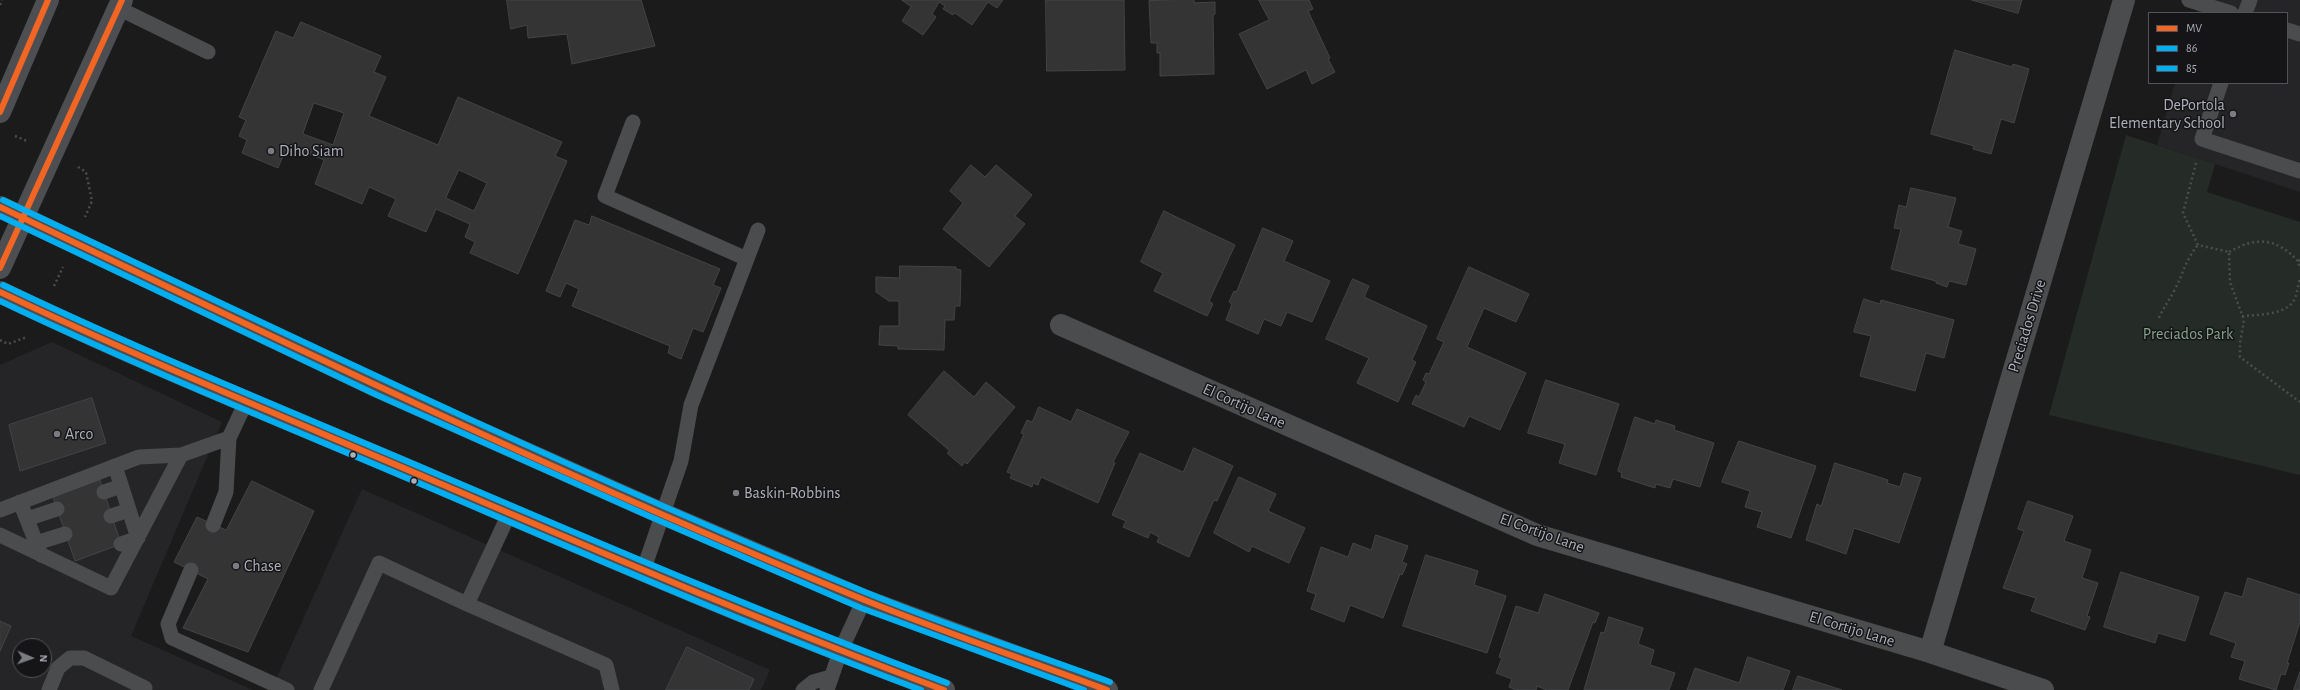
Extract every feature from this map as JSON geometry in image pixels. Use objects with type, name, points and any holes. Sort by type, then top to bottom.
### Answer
[{"type":"main road","points":[[0,112],[48,0]]},
{"type":"main road","points":[[0,268],[120,4]]},
{"type":"main road","points":[[0,207],[380,388],[663,514],[864,600],[1108,690]]},
{"type":"main road","points":[[0,292],[42,313],[246,402],[643,571],[840,652],[944,690]]},
{"type":"street","name":"Preciados Drive","points":[[1930,652],[2124,0]]},
{"type":"street","name":"El Cortijo Lane","points":[[1061,325],[1537,535],[1930,652],[2043,690]]},
{"type":"lane","points":[[2189,0],[2228,12]]},
{"type":"lane","points":[[2245,12],[2250,0]]},
{"type":"lane","points":[[120,4],[208,52]]},
{"type":"lane","points":[[2288,30],[2300,34]]},
{"type":"lane","points":[[2221,84],[2202,139],[2300,171]]},
{"type":"lane","points":[[633,122],[605,196],[747,258]]},
{"type":"lane","points":[[643,571],[681,460],[691,405],[758,230]]},
{"type":"lane","points":[[213,525],[226,492],[229,438],[246,402]]},
{"type":"lane","points":[[0,510],[139,457],[181,456],[229,438]]},
{"type":"lane","points":[[0,535],[38,549],[69,563],[111,588],[181,456]]},
{"type":"lane","points":[[115,466],[138,538]]},
{"type":"lane","points":[[104,492],[121,486]]},
{"type":"lane","points":[[20,502],[38,549]]},
{"type":"lane","points":[[27,519],[57,509]]},
{"type":"lane","points":[[111,516],[129,510]]},
{"type":"lane","points":[[467,604],[509,514]]},
{"type":"lane","points":[[38,549],[65,534]]},
{"type":"lane","points":[[121,544],[138,538]]},
{"type":"lane","points":[[321,690],[379,563],[467,604],[606,665],[612,690]]},
{"type":"lane","points":[[191,570],[168,624],[172,638],[287,690]]},
{"type":"lane","points":[[803,690],[813,682],[829,684],[840,652],[864,600]]},
{"type":"lane","points":[[49,690],[58,668],[70,658],[84,658],[146,689]]},
{"type":"path","points":[[0,5],[2,0]]},
{"type":"path","points":[[2198,245],[2183,213],[2202,139]]},
{"type":"path","points":[[2198,245],[2229,252],[2240,245],[2258,241],[2273,242],[2287,249],[2299,261],[2300,269]]},
{"type":"path","points":[[2159,318],[2179,281],[2187,258],[2198,245]]},
{"type":"path","points":[[2229,252],[2230,282],[2244,320],[2240,343],[2240,357],[2300,402]]},
{"type":"path","points":[[2242,316],[2262,315],[2285,308],[2293,302],[2300,278]]},
{"type":"shaded area","name":"DePortola Elementary School","points":[[2200,0],[2300,0],[2300,192],[2157,145],[2175,84],[2288,84],[2288,12],[2196,12]]},
{"type":"shaded area","points":[[52,342],[222,422],[131,636],[253,690],[0,690],[0,365]]},
{"type":"shaded area","points":[[362,489],[770,670],[761,690],[271,690]]},
{"type":"green space","name":"Preciados Park","points":[[2126,135],[2215,164],[2207,192],[2300,222],[2300,475],[2049,415]]},
{"type":"building","points":[[507,0],[641,0],[655,46],[572,64],[567,34],[528,38],[527,25],[511,29]]},
{"type":"building","points":[[902,0],[1003,0],[997,8],[988,2],[972,25],[955,13],[953,15],[943,9],[945,6],[939,2],[932,14],[936,17],[923,35],[902,21],[911,7]]},
{"type":"building","points":[[1046,0],[1124,0],[1125,70],[1047,71]]},
{"type":"building","points":[[1194,0],[1194,3],[1215,2],[1215,14],[1213,15],[1214,74],[1160,76],[1160,53],[1157,53],[1157,43],[1151,43],[1149,1]]},
{"type":"building","points":[[1259,0],[1309,0],[1313,9],[1308,11],[1335,72],[1312,84],[1306,70],[1267,89],[1239,34],[1269,20]]},
{"type":"building","points":[[1972,0],[2022,0],[2018,13]]},
{"type":"building","points":[[301,22],[381,56],[374,72],[386,77],[369,116],[438,145],[458,97],[562,142],[555,156],[567,161],[518,274],[470,253],[475,242],[465,237],[470,224],[436,209],[426,232],[388,216],[396,199],[369,187],[362,204],[315,184],[324,160],[288,144],[278,168],[242,153],[247,140],[239,136],[246,120],[239,117],[276,31],[293,38]],"holes":[[[314,103],[344,113],[333,145],[303,134]],[[459,170],[487,183],[474,211],[446,198]]]},
{"type":"building","points":[[1955,50],[2012,67],[2013,64],[2029,69],[2014,123],[2001,119],[1991,154],[1973,149],[1974,146],[1931,134]]},
{"type":"building","points":[[971,165],[985,177],[996,165],[1032,195],[1015,216],[1025,224],[989,267],[943,229],[963,203],[950,191]]},
{"type":"building","points":[[1911,188],[1956,198],[1948,227],[1962,231],[1958,244],[1976,249],[1966,285],[1949,281],[1947,287],[1936,283],[1936,281],[1891,269],[1901,229],[1894,228],[1899,205],[1906,207]]},
{"type":"building","points":[[1164,211],[1235,245],[1209,301],[1213,304],[1207,316],[1154,291],[1163,273],[1141,262]]},
{"type":"building","points":[[592,216],[720,269],[713,285],[721,288],[703,332],[693,328],[681,359],[668,353],[670,346],[572,306],[579,289],[566,283],[560,297],[546,291],[575,220],[589,225]]},
{"type":"building","points":[[1263,228],[1293,241],[1284,261],[1330,281],[1312,322],[1287,312],[1281,326],[1264,319],[1258,334],[1226,320],[1232,304],[1229,302],[1234,291],[1236,292]]},
{"type":"building","points":[[900,266],[956,267],[956,269],[961,270],[960,306],[955,306],[954,320],[945,320],[944,350],[898,349],[898,346],[879,345],[880,326],[899,326],[899,301],[889,301],[876,292],[876,277],[899,278]]},
{"type":"building","points":[[1469,267],[1529,294],[1516,322],[1484,308],[1467,347],[1526,373],[1500,430],[1469,416],[1464,427],[1412,404],[1416,395],[1419,397],[1426,382],[1423,380],[1426,373],[1429,374],[1444,342],[1437,339]]},
{"type":"building","points":[[1353,279],[1369,286],[1364,297],[1427,326],[1412,360],[1416,362],[1398,402],[1357,383],[1369,358],[1326,339]]},
{"type":"building","points":[[1864,299],[1880,304],[1881,300],[1954,320],[1944,358],[1926,353],[1915,391],[1860,376],[1871,336],[1854,332]]},
{"type":"building","points":[[944,371],[974,397],[986,382],[1015,407],[967,464],[965,462],[962,466],[947,453],[950,451],[908,415]]},
{"type":"building","points":[[1546,380],[1619,404],[1596,475],[1559,463],[1565,444],[1528,433]]},
{"type":"building","name":"Arco","points":[[92,398],[106,443],[20,471],[9,425]]},
{"type":"building","points":[[1039,407],[1071,422],[1077,409],[1129,432],[1113,462],[1115,463],[1098,503],[1041,477],[1038,485],[1033,483],[1032,487],[1010,478],[1012,474],[1007,472],[1024,434],[1021,433],[1027,420],[1032,422]]},
{"type":"building","points":[[1635,417],[1655,424],[1656,420],[1675,426],[1674,430],[1714,443],[1700,487],[1673,479],[1670,488],[1656,484],[1655,488],[1621,477],[1622,473],[1618,471]]},
{"type":"building","points":[[1739,441],[1816,466],[1791,538],[1757,527],[1762,512],[1745,507],[1750,491],[1722,482]]},
{"type":"building","points":[[1194,448],[1233,466],[1217,501],[1214,500],[1189,557],[1157,542],[1159,537],[1150,532],[1148,538],[1123,527],[1126,521],[1112,515],[1140,453],[1183,472]]},
{"type":"building","points":[[1835,463],[1888,480],[1887,483],[1900,487],[1904,473],[1921,478],[1899,543],[1854,528],[1846,554],[1806,540],[1817,504],[1821,506]]},
{"type":"building","points":[[1239,477],[1276,494],[1268,511],[1305,528],[1289,563],[1252,546],[1249,552],[1214,533]]},
{"type":"building","points":[[100,480],[121,544],[75,561],[53,497]]},
{"type":"building","name":"Chase","points":[[252,481],[314,511],[248,652],[183,628],[208,579],[174,562],[197,517],[226,530]]},
{"type":"building","points":[[2028,501],[2073,516],[2064,541],[2091,550],[2082,578],[2098,583],[2087,616],[2090,617],[2085,630],[2031,611],[2036,598],[2003,588],[2024,531],[2018,529]]},
{"type":"building","points":[[1376,535],[1408,546],[1402,562],[1407,564],[1402,575],[1400,574],[1383,618],[1350,605],[1344,622],[1311,609],[1316,594],[1307,591],[1321,547],[1348,557],[1353,543],[1371,550]]},
{"type":"building","points":[[1426,555],[1478,571],[1474,585],[1506,596],[1487,653],[1403,626]]},
{"type":"building","points":[[2121,572],[2199,597],[2185,641],[2158,633],[2155,643],[2104,627]]},
{"type":"building","points":[[2248,578],[2300,595],[2300,622],[2287,663],[2289,663],[2285,675],[2281,674],[2276,690],[2239,679],[2245,661],[2231,657],[2236,643],[2210,634],[2225,592],[2242,597]]},
{"type":"building","points":[[1545,594],[1599,613],[1595,623],[1593,622],[1568,690],[1547,690],[1537,686],[1536,690],[1516,690],[1509,687],[1512,679],[1496,673],[1502,658],[1499,657],[1516,606],[1538,613]]},
{"type":"building","points":[[1609,617],[1643,628],[1638,644],[1654,650],[1650,665],[1675,673],[1669,690],[1584,690],[1601,632],[1604,633]]},
{"type":"building","points":[[0,621],[11,626],[0,651]]},
{"type":"building","points":[[687,647],[754,679],[749,690],[666,690]]},
{"type":"building","points":[[1748,657],[1790,671],[1783,690],[1687,690],[1695,668],[1739,683]]},
{"type":"building","points":[[2300,672],[2300,690],[2294,690]]},
{"type":"building","points":[[1798,676],[1842,690],[1793,690]]},
{"type":"transit line","name":"MV","points":[[0,112],[48,0]]},
{"type":"transit line","name":"MV","points":[[0,268],[122,0]]},
{"type":"transit line","name":"85","points":[[3,200],[431,402],[647,499],[895,604],[1110,682]]},
{"type":"transit line","name":"MV","points":[[0,207],[428,409],[644,507],[892,611],[1107,690]]},
{"type":"transit line","name":"86","points":[[0,216],[377,395],[660,521],[861,608],[1084,690]]},
{"type":"transit line","name":"85","points":[[3,285],[165,358],[564,528],[755,607],[947,683]]},
{"type":"transit line","name":"MV","points":[[0,292],[162,365],[624,562],[752,615],[944,690]]},
{"type":"transit line","name":"86","points":[[0,301],[160,373],[612,566],[797,642],[921,690]]},
{"type":"place","name":"DePortola Elementary School","points":[[2233,114]]},
{"type":"place","name":"Diho Siam","points":[[271,151]]},
{"type":"place","name":"Arco","points":[[57,434]]},
{"type":"place","name":"Baskin-Robbins","points":[[736,493]]},
{"type":"place","name":"Chase","points":[[236,566]]}]
